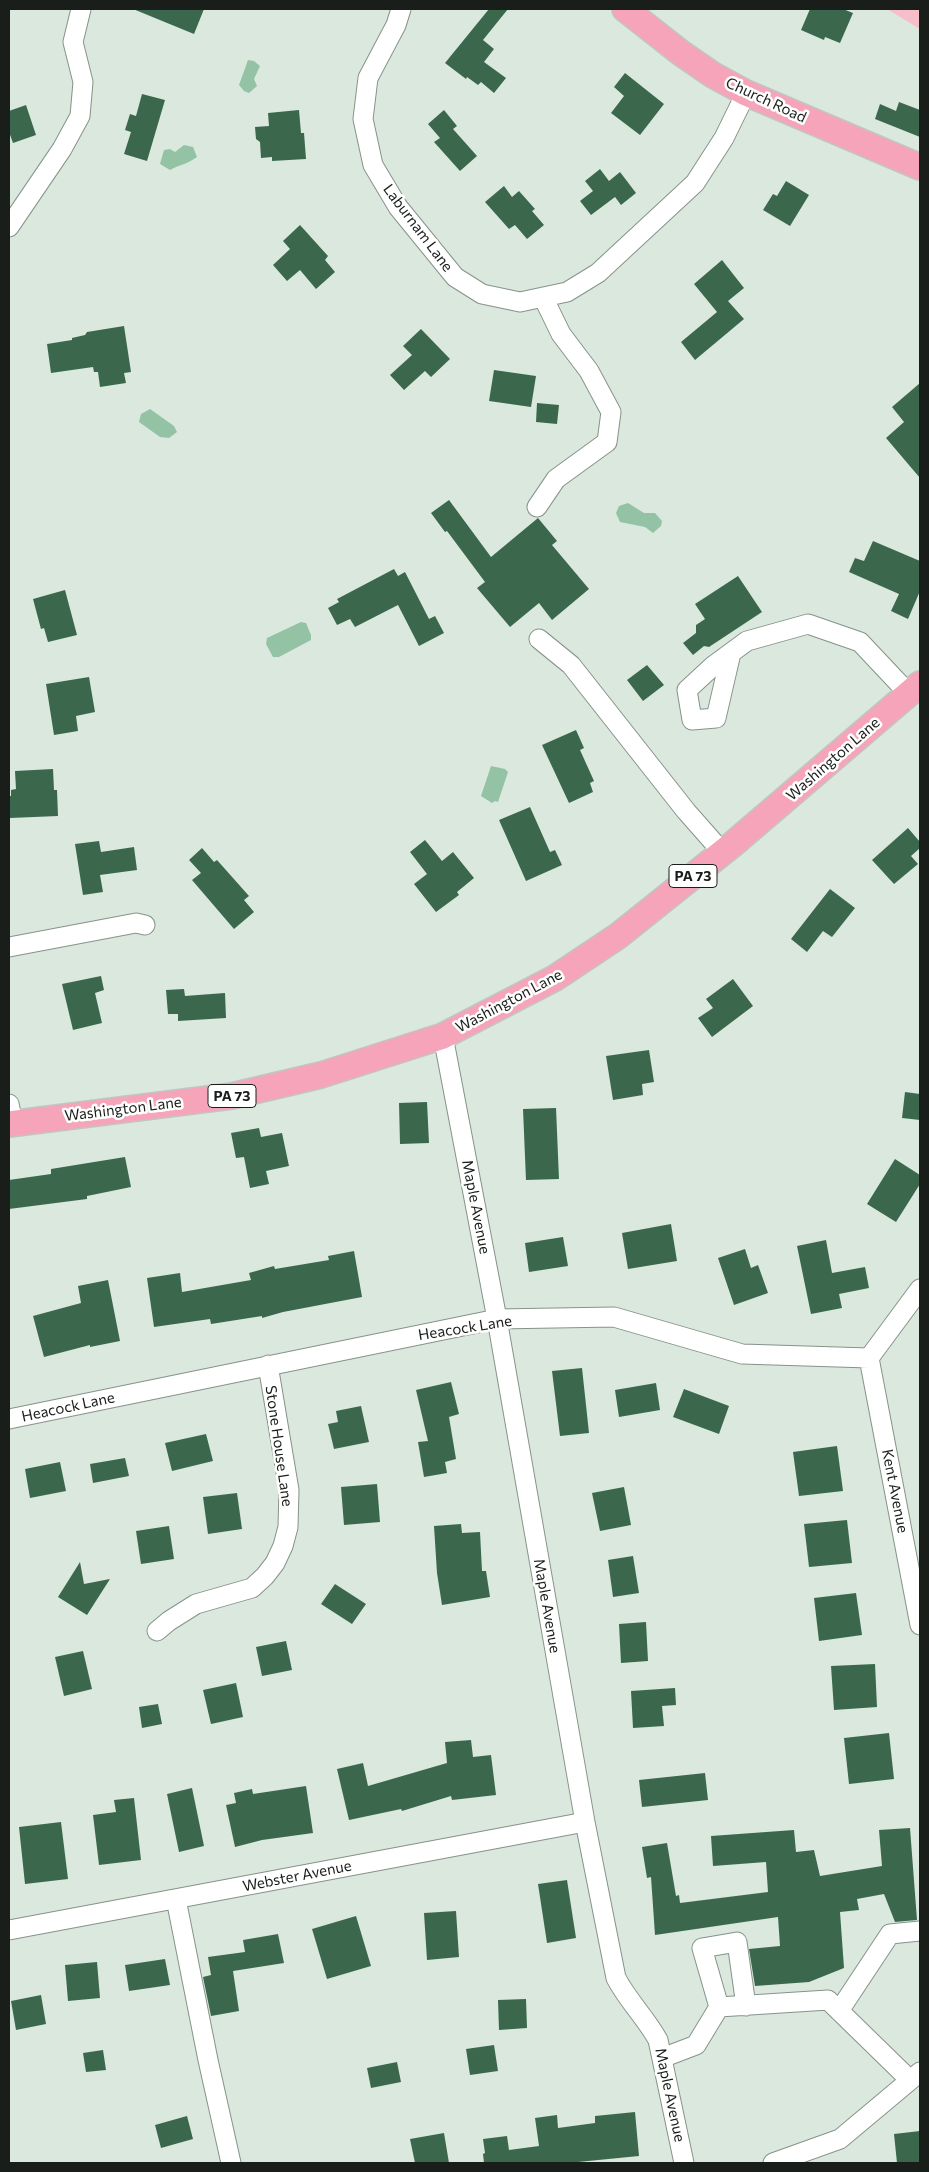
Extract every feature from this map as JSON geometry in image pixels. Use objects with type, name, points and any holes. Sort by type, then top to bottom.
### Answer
[{"type":"main road","name":"Church Road","points":[[625,9],[713,75],[746,93],[920,167]]},
{"type":"main road","name":"Washington Lane","points":[[10,1117],[232,1096],[321,1075],[443,1036],[555,978],[618,936],[723,852],[915,689]]},
{"type":"street","points":[[9,227],[62,149],[80,116],[83,82],[73,42],[82,9]]},
{"type":"street","name":"Laburnam Lane","points":[[401,9],[396,25],[368,78],[362,119],[373,165],[398,207],[455,277],[482,294],[520,302],[567,292],[598,274],[695,183],[724,138],[746,93]]},
{"type":"street","points":[[537,507],[556,479],[607,442],[611,412],[590,371],[561,334],[542,297]]},
{"type":"street","points":[[731,653],[747,641],[808,624],[860,642],[915,689]]},
{"type":"street","points":[[539,639],[571,665],[686,811],[723,852]]},
{"type":"street","points":[[9,947],[136,923],[144,925]]},
{"type":"street","name":"Maple Avenue","points":[[443,1036],[497,1319],[584,1822],[616,1978],[631,2003],[650,2025],[658,2040],[684,2163]]},
{"type":"street","points":[[869,1358],[920,1289]]},
{"type":"street","name":"Heacock Lane","points":[[9,1419],[497,1319],[614,1318],[742,1354],[869,1358]]},
{"type":"street","name":"Kent Avenue","points":[[869,1358],[920,1625]]},
{"type":"street","name":"Stone House Lane","points":[[157,1631],[169,1620],[196,1604],[252,1588],[275,1563],[283,1546],[288,1527],[289,1490],[268,1366]]},
{"type":"street","name":"Webster Avenue","points":[[9,1930],[584,1822]]},
{"type":"street","points":[[176,1899],[208,2060],[231,2163]]},
{"type":"street","points":[[839,2011],[890,1934],[920,1932]]},
{"type":"street","points":[[662,2058],[696,2045],[719,2007],[702,1948],[737,1942],[746,2006]]},
{"type":"street","points":[[719,2007],[828,2000],[915,2076],[840,2139],[773,2163]]},
{"type":"shaded area","points":[[887,9],[920,9],[920,29]]},
{"type":"shaded area","points":[[248,60],[254,61],[260,66],[254,79],[257,86],[249,93],[244,91],[239,85]]},
{"type":"shaded area","points":[[184,145],[193,147],[197,157],[170,170],[160,164],[164,150],[170,149],[175,152]]},
{"type":"shaded area","points":[[150,409],[174,426],[177,432],[169,438],[160,437],[139,422],[141,414]]},
{"type":"shaded area","points":[[628,503],[644,513],[655,513],[662,521],[661,526],[653,533],[645,527],[620,522],[616,513],[619,506]]},
{"type":"shaded area","points":[[301,622],[306,623],[311,640],[279,657],[273,657],[266,644],[267,638]]},
{"type":"shaded area","points":[[491,766],[505,769],[508,772],[498,802],[492,803],[481,796]]},
{"type":"building","points":[[133,9],[204,9],[194,34]]},
{"type":"building","points":[[489,9],[508,9],[483,40],[494,49],[484,62],[506,78],[494,93],[481,82],[478,85],[467,77],[466,79],[445,63]]},
{"type":"building","points":[[810,9],[843,9],[853,13],[840,43],[825,37],[824,40],[801,30]]},
{"type":"building","points":[[625,73],[664,104],[640,135],[611,113],[624,96],[614,87]]},
{"type":"building","points":[[142,94],[165,100],[147,161],[124,154],[131,132],[125,130],[130,114],[136,116]]},
{"type":"building","points":[[899,102],[920,110],[920,137],[875,119],[880,104],[896,111]]},
{"type":"building","points":[[26,105],[36,135],[13,143],[9,132],[9,111]]},
{"type":"building","points":[[299,110],[301,133],[304,133],[306,159],[272,161],[272,157],[261,158],[260,142],[256,139],[255,127],[269,126],[268,113]]},
{"type":"building","points":[[444,110],[457,126],[453,129],[477,156],[460,171],[434,142],[440,138],[428,124]]},
{"type":"building","points":[[600,169],[609,181],[620,172],[636,193],[621,205],[615,197],[591,215],[580,201],[593,191],[585,181]]},
{"type":"building","points":[[786,181],[809,195],[790,226],[763,210],[773,194],[777,196]]},
{"type":"building","points":[[504,186],[512,197],[519,191],[535,209],[532,211],[544,225],[527,239],[515,225],[509,229],[485,202]]},
{"type":"building","points":[[300,225],[328,256],[325,260],[335,272],[316,289],[300,270],[287,281],[273,265],[290,249],[283,241]]},
{"type":"building","points":[[722,260],[744,288],[728,301],[744,319],[695,360],[681,342],[717,312],[694,284]]},
{"type":"building","points":[[124,326],[131,372],[124,373],[126,383],[100,387],[98,372],[94,372],[93,367],[51,373],[47,344],[72,340],[72,338],[85,335],[87,332]]},
{"type":"building","points":[[421,329],[450,359],[431,377],[425,371],[404,390],[390,375],[412,355],[403,346]]},
{"type":"building","points":[[494,370],[536,376],[531,407],[489,401]]},
{"type":"building","points":[[920,383],[920,478],[886,438],[904,422],[892,407]]},
{"type":"building","points":[[537,403],[559,405],[557,424],[536,422]]},
{"type":"building","points":[[449,500],[491,557],[538,518],[557,541],[552,545],[589,589],[552,620],[539,603],[510,627],[477,588],[485,582],[447,531],[445,532],[431,513]]},
{"type":"building","points":[[873,541],[920,561],[920,591],[908,619],[891,611],[899,594],[849,572],[855,558],[864,561]]},
{"type":"building","points":[[394,569],[398,576],[405,572],[429,619],[435,616],[444,633],[419,646],[398,605],[355,627],[350,619],[337,625],[328,608],[339,602],[337,599]]},
{"type":"building","points":[[738,576],[762,612],[709,647],[704,646],[693,655],[683,643],[696,633],[696,625],[705,619],[695,604]]},
{"type":"building","points":[[65,590],[77,635],[48,642],[44,628],[41,629],[33,599]]},
{"type":"building","points":[[647,665],[664,685],[643,701],[627,680]]},
{"type":"building","points":[[89,677],[95,712],[76,716],[78,731],[54,735],[46,684]]},
{"type":"building","points":[[576,730],[584,748],[580,750],[594,781],[590,783],[593,792],[569,803],[542,745]]},
{"type":"building","points":[[53,769],[54,790],[57,790],[58,816],[10,818],[9,796],[11,796],[11,790],[16,789],[15,771]]},
{"type":"building","points":[[530,807],[550,852],[555,850],[562,865],[526,881],[499,820]]},
{"type":"building","points":[[908,828],[920,842],[920,848],[911,856],[918,864],[894,884],[872,860]]},
{"type":"building","points":[[425,840],[442,861],[453,852],[474,878],[457,892],[459,895],[436,912],[414,884],[427,874],[410,852]]},
{"type":"building","points":[[99,841],[101,852],[134,847],[137,870],[100,875],[103,892],[83,895],[75,844]]},
{"type":"building","points":[[202,848],[214,862],[217,860],[249,896],[244,900],[254,912],[234,929],[192,880],[201,873],[189,860]]},
{"type":"building","points":[[830,889],[855,908],[832,937],[823,931],[807,952],[791,939]]},
{"type":"building","points":[[101,976],[104,990],[95,993],[102,1023],[73,1030],[62,984]]},
{"type":"building","points":[[733,979],[753,1006],[712,1037],[698,1018],[713,1008],[706,999]]},
{"type":"building","points":[[184,989],[185,996],[225,993],[226,1018],[178,1021],[178,1014],[168,1014],[166,990]]},
{"type":"building","points":[[649,1050],[654,1082],[642,1084],[643,1095],[613,1100],[606,1056]]},
{"type":"building","points":[[905,1092],[920,1094],[920,1120],[902,1118]]},
{"type":"building","points":[[427,1102],[429,1143],[400,1144],[399,1103]]},
{"type":"building","points":[[556,1108],[559,1179],[526,1180],[523,1109]]},
{"type":"building","points":[[259,1128],[261,1137],[282,1133],[289,1166],[266,1171],[269,1184],[250,1188],[244,1157],[236,1158],[231,1133]]},
{"type":"building","points":[[125,1157],[131,1187],[87,1196],[87,1199],[9,1209],[9,1180],[51,1174],[51,1169]]},
{"type":"building","points":[[895,1159],[920,1175],[920,1184],[896,1222],[867,1204]]},
{"type":"building","points":[[671,1224],[677,1261],[628,1269],[622,1233]]},
{"type":"building","points":[[563,1237],[568,1266],[529,1272],[525,1243]]},
{"type":"building","points":[[826,1240],[832,1273],[865,1267],[869,1288],[839,1294],[842,1308],[811,1314],[797,1246]]},
{"type":"building","points":[[745,1249],[751,1268],[758,1265],[768,1293],[734,1305],[718,1258]]},
{"type":"building","points":[[354,1251],[362,1297],[283,1312],[262,1318],[262,1316],[211,1324],[210,1319],[154,1327],[147,1278],[180,1273],[182,1292],[251,1280],[249,1273],[274,1266],[275,1269],[329,1260],[328,1256]]},
{"type":"building","points":[[108,1280],[120,1341],[90,1347],[90,1345],[44,1357],[33,1316],[81,1303],[78,1286]]},
{"type":"building","points":[[582,1368],[589,1433],[560,1436],[552,1371]]},
{"type":"building","points":[[451,1382],[459,1414],[449,1417],[456,1459],[445,1462],[447,1473],[424,1477],[418,1442],[428,1441],[416,1390]]},
{"type":"building","points":[[656,1383],[660,1410],[619,1417],[615,1390]]},
{"type":"building","points":[[684,1389],[729,1406],[719,1434],[673,1417]]},
{"type":"building","points":[[361,1406],[369,1442],[334,1449],[328,1424],[338,1422],[336,1411]]},
{"type":"building","points":[[206,1434],[213,1461],[172,1471],[165,1443]]},
{"type":"building","points":[[837,1446],[843,1491],[799,1496],[793,1452]]},
{"type":"building","points":[[125,1458],[129,1476],[93,1483],[90,1464]]},
{"type":"building","points":[[60,1462],[66,1491],[30,1498],[25,1469]]},
{"type":"building","points":[[377,1484],[380,1522],[344,1525],[341,1487]]},
{"type":"building","points":[[624,1487],[631,1525],[600,1531],[592,1493]]},
{"type":"building","points":[[237,1493],[242,1529],[208,1534],[203,1497]]},
{"type":"building","points":[[847,1520],[852,1563],[809,1567],[804,1524]]},
{"type":"building","points":[[461,1524],[462,1533],[480,1532],[482,1571],[486,1571],[490,1597],[442,1605],[437,1573],[434,1526]]},
{"type":"building","points":[[169,1526],[174,1559],[141,1564],[136,1531]]},
{"type":"building","points":[[633,1556],[639,1593],[613,1597],[608,1560]]},
{"type":"building","points":[[80,1562],[84,1584],[110,1579],[87,1615],[58,1597]]},
{"type":"building","points":[[335,1584],[366,1604],[352,1624],[321,1604]]},
{"type":"building","points":[[856,1593],[862,1635],[819,1641],[814,1598]]},
{"type":"building","points":[[646,1622],[648,1661],[621,1663],[619,1624]]},
{"type":"building","points":[[286,1641],[292,1670],[262,1676],[256,1647]]},
{"type":"building","points":[[83,1651],[92,1689],[64,1696],[55,1657]]},
{"type":"building","points":[[875,1664],[877,1707],[834,1710],[831,1666]]},
{"type":"building","points":[[236,1683],[243,1717],[211,1724],[203,1690]]},
{"type":"building","points":[[675,1688],[676,1705],[662,1706],[664,1726],[633,1728],[631,1691]]},
{"type":"building","points":[[158,1704],[162,1724],[142,1728],[139,1707]]},
{"type":"building","points":[[889,1733],[894,1779],[849,1784],[844,1738]]},
{"type":"building","points":[[471,1740],[473,1757],[491,1755],[496,1795],[452,1800],[451,1796],[402,1811],[401,1809],[349,1820],[337,1769],[363,1763],[368,1786],[447,1763],[445,1742]]},
{"type":"building","points":[[705,1773],[708,1800],[642,1807],[639,1780]]},
{"type":"building","points":[[306,1786],[313,1833],[262,1840],[235,1847],[226,1805],[236,1803],[234,1793],[252,1789],[253,1794]]},
{"type":"building","points":[[192,1788],[204,1846],[179,1852],[167,1794]]},
{"type":"building","points":[[134,1798],[141,1860],[99,1865],[93,1815],[116,1812],[114,1800]]},
{"type":"building","points":[[61,1822],[68,1879],[25,1884],[19,1827]]},
{"type":"building","points":[[910,1828],[917,1920],[895,1922],[884,1894],[857,1899],[859,1910],[840,1912],[844,1968],[809,1982],[755,1986],[749,1949],[780,1946],[778,1917],[655,1935],[651,1877],[647,1878],[642,1847],[667,1843],[676,1896],[679,1895],[680,1903],[768,1892],[766,1862],[713,1866],[711,1836],[794,1830],[796,1852],[814,1850],[820,1876],[882,1866],[879,1830]]},
{"type":"building","points":[[567,1880],[576,1938],[547,1943],[538,1884]]},
{"type":"building","points":[[456,1911],[459,1957],[427,1960],[424,1913]]},
{"type":"building","points":[[356,1916],[371,1966],[327,1979],[312,1929]]},
{"type":"building","points":[[278,1934],[284,1963],[233,1971],[239,2011],[211,2016],[203,1977],[211,1975],[208,1957],[245,1952],[243,1940]]},
{"type":"building","points":[[165,1959],[170,1985],[129,1991],[125,1965]]},
{"type":"building","points":[[97,1962],[100,1998],[68,2001],[65,1965]]},
{"type":"building","points":[[41,1995],[46,2024],[16,2030],[11,2001]]},
{"type":"building","points":[[526,1999],[527,2028],[499,2030],[498,2000]]},
{"type":"building","points":[[494,2045],[498,2071],[470,2075],[466,2049]]},
{"type":"building","points":[[103,2050],[106,2070],[86,2072],[83,2053]]},
{"type":"building","points":[[397,2062],[401,2082],[371,2088],[367,2068]]},
{"type":"building","points":[[635,2112],[639,2156],[579,2163],[484,2163],[483,2139],[507,2136],[509,2150],[539,2146],[535,2118],[557,2115],[558,2128],[595,2123],[595,2116]]},
{"type":"building","points":[[187,2116],[193,2139],[161,2148],[155,2125]]},
{"type":"building","points":[[920,2131],[920,2163],[897,2163],[894,2134]]},
{"type":"building","points":[[444,2133],[449,2163],[415,2163],[410,2139]]}]
